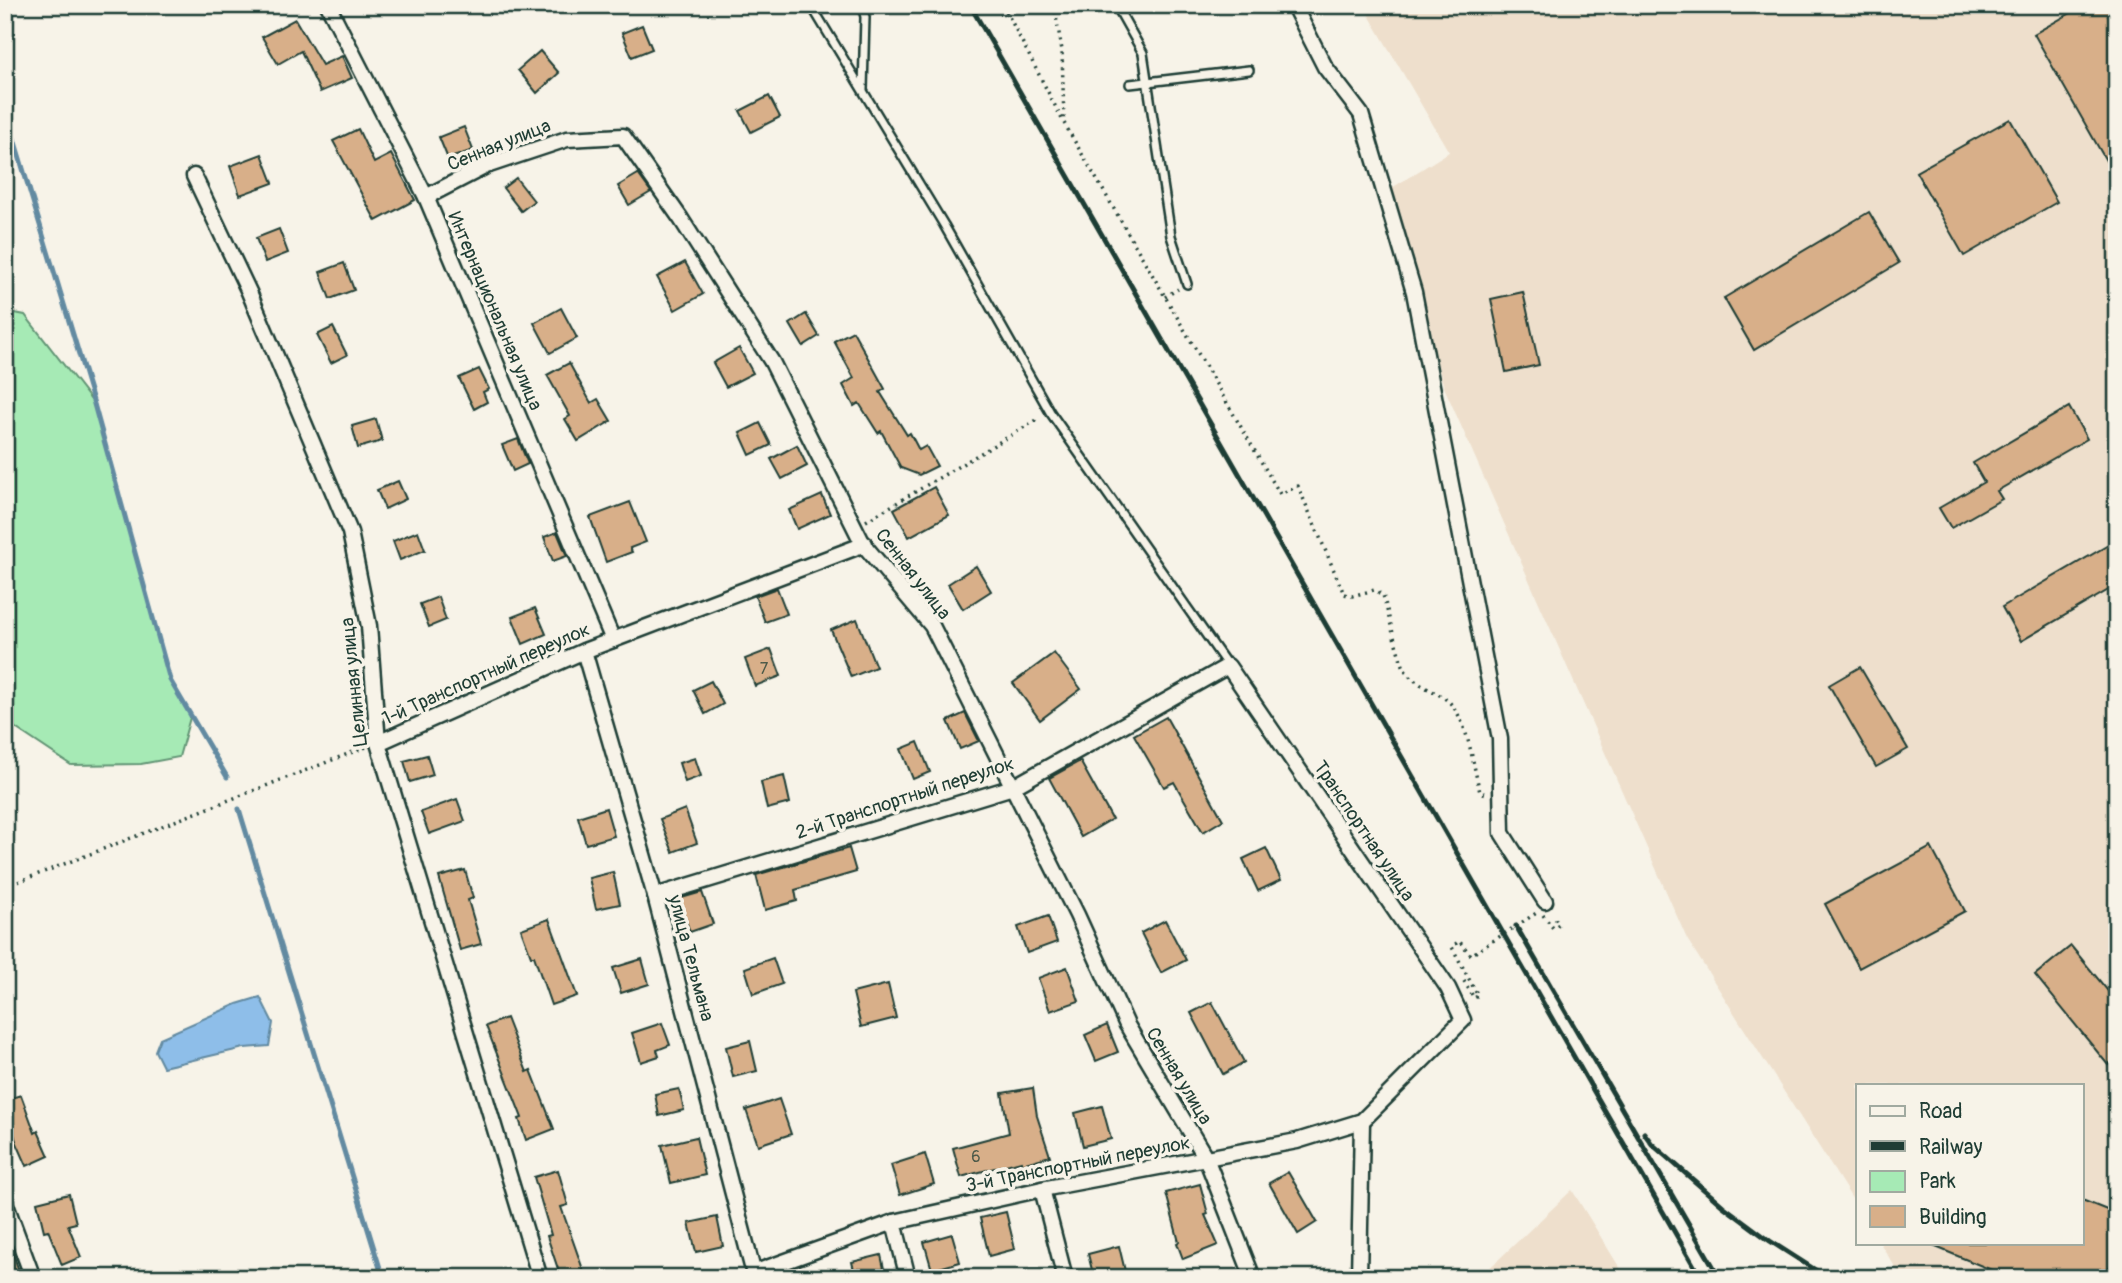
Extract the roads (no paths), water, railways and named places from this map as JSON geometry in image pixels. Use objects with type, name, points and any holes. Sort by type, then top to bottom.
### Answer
[{"type":"street","name":"Интернациональная улица","points":[[328,5],[426,197],[613,639]]},
{"type":"street","points":[[1296,5],[1297,12],[1325,66],[1361,114],[1414,292],[1500,739],[1503,833],[1545,901]]},
{"type":"street","name":"Сенная улица","points":[[426,197],[486,166],[568,139],[623,136],[681,219],[772,362],[864,544],[932,626],[1077,915],[1127,1025],[1206,1158],[1253,1278]]},
{"type":"street","name":"Целинная улица","points":[[194,176],[249,292],[350,532],[369,626],[378,743],[540,1278]]},
{"type":"street","name":"1-й Транспортный переулок","points":[[378,743],[613,639],[864,544]]},
{"type":"street","name":"улица Тельмана","points":[[584,651],[655,896],[753,1276]]},
{"type":"street","name":"2-й Транспортный переулок","points":[[655,896],[1013,787],[1228,666]]},
{"type":"street","name":"Транспортная улица","points":[[1228,666],[1448,988],[1463,1020]]},
{"type":"street","name":"3-й Транспортный переулок","points":[[753,1276],[894,1222],[1042,1189],[1297,1141],[1362,1121],[1463,1020]]},
{"type":"street","points":[[1359,1278],[1362,1121]]},
{"type":"street","points":[[1042,1189],[1065,1278]]},
{"type":"street","points":[[5,1202],[33,1278]]},
{"type":"street","points":[[894,1222],[908,1278]]},
{"type":"lane","points":[[810,5],[944,225],[1050,412],[1228,666]]},
{"type":"lane","points":[[862,5],[865,17],[863,90]]},
{"type":"lane","points":[[1116,5],[1143,52],[1171,236],[1187,284]]},
{"type":"lane","points":[[1130,84],[1249,70]]},
{"type":"water","points":[[260,997],[273,1023],[269,1046],[244,1048],[163,1067],[155,1051],[160,1038],[237,1004]]},
{"type":"waterway","points":[[5,109],[94,404],[170,680],[227,777]]},
{"type":"waterway","points":[[239,809],[383,1278]]},
{"type":"railway","points":[[970,5],[1701,1278]]},
{"type":"railway","points":[[1516,926],[1720,1278]]},
{"type":"railway","points":[[1644,1133],[1652,1144],[1723,1206],[1770,1241],[1828,1278]]}]
